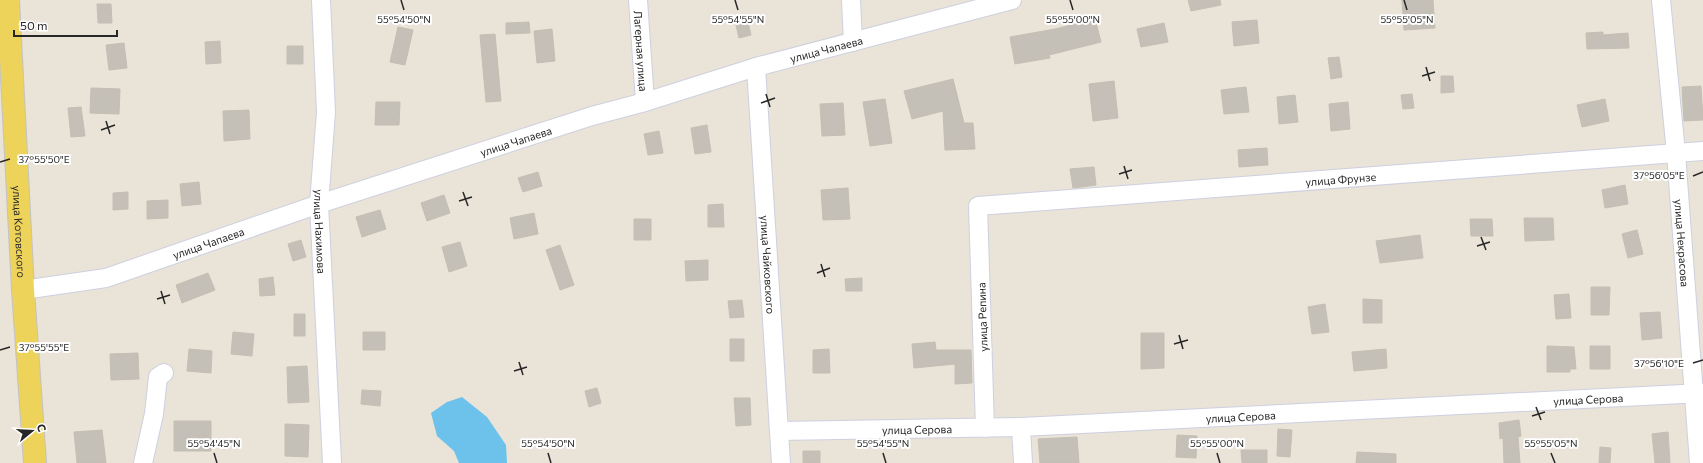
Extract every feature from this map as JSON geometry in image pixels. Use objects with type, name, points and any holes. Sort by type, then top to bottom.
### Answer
[{"type":"main road","name":"улица Котовского","points":[[8,0],[23,290],[35,463]]},
{"type":"street","name":"улица Нахимова","points":[[321,0],[326,112],[319,204],[332,463]]},
{"type":"street","name":"Лагерная улица","points":[[638,0],[646,102]]},
{"type":"street","points":[[850,0],[853,42]]},
{"type":"street","name":"улица Чапаева","points":[[23,290],[106,278],[319,204],[592,116],[646,102],[756,67],[1012,0]]},
{"type":"street","name":"улица Некрасова","points":[[1661,0],[1698,393],[1699,463]]},
{"type":"street","name":"улица Чайковского","points":[[756,67],[780,463]]},
{"type":"street","name":"улица Фрунзе","points":[[978,206],[1703,151]]},
{"type":"street","name":"улица Репина","points":[[978,206],[985,428]]},
{"type":"street","points":[[143,463],[154,414],[158,378],[164,373]]},
{"type":"street","name":"улица Серова","points":[[779,431],[1021,427],[1698,393]]},
{"type":"street","points":[[1021,427],[1023,463]]},
{"type":"water","points":[[462,397],[487,417],[506,445],[507,463],[459,463],[454,451],[437,436],[431,413],[447,402]]},
{"type":"building","points":[[1188,0],[1220,0],[1221,5],[1191,11]]},
{"type":"building","points":[[1402,0],[1433,0],[1435,28],[1404,30]]},
{"type":"building","points":[[97,4],[111,4],[112,23],[98,23]]},
{"type":"building","points":[[1095,19],[1101,42],[1049,55],[1050,58],[1015,64],[1010,37],[1055,29]]},
{"type":"building","points":[[1257,20],[1259,43],[1234,46],[1232,22]]},
{"type":"building","points":[[529,22],[530,33],[506,34],[506,23]]},
{"type":"building","points":[[748,22],[751,35],[739,38],[736,25]]},
{"type":"building","points":[[1164,23],[1168,42],[1141,47],[1137,29]]},
{"type":"building","points":[[398,27],[413,30],[405,65],[390,62]]},
{"type":"building","points":[[552,29],[555,61],[537,63],[534,31]]},
{"type":"building","points":[[1603,32],[1603,35],[1628,33],[1629,48],[1587,49],[1586,33]]},
{"type":"building","points":[[495,34],[501,101],[486,102],[480,35]]},
{"type":"building","points":[[220,41],[221,63],[206,64],[205,42]]},
{"type":"building","points":[[124,43],[127,68],[109,70],[106,45]]},
{"type":"building","points":[[287,46],[303,46],[303,64],[287,64]]},
{"type":"building","points":[[1339,57],[1342,77],[1331,79],[1328,58]]},
{"type":"building","points":[[1441,76],[1453,76],[1454,92],[1441,93]]},
{"type":"building","points":[[953,79],[964,123],[973,123],[975,149],[945,150],[943,111],[912,119],[904,91]]},
{"type":"building","points":[[1114,81],[1118,118],[1093,121],[1089,84]]},
{"type":"building","points":[[1701,86],[1703,120],[1684,121],[1682,87]]},
{"type":"building","points":[[1246,87],[1249,112],[1224,114],[1221,90]]},
{"type":"building","points":[[91,88],[120,89],[119,114],[90,113]]},
{"type":"building","points":[[1412,94],[1414,108],[1403,109],[1401,95]]},
{"type":"building","points":[[1295,95],[1298,122],[1279,124],[1277,97]]},
{"type":"building","points":[[885,99],[892,143],[870,146],[863,102]]},
{"type":"building","points":[[1605,99],[1609,121],[1582,127],[1577,105]]},
{"type":"building","points":[[376,102],[400,102],[399,125],[375,125]]},
{"type":"building","points":[[1348,102],[1350,129],[1331,131],[1329,104]]},
{"type":"building","points":[[843,103],[845,135],[822,136],[820,104]]},
{"type":"building","points":[[81,107],[85,136],[71,137],[68,108]]},
{"type":"building","points":[[249,110],[250,139],[224,141],[223,111]]},
{"type":"building","points":[[707,125],[711,152],[695,154],[691,128]]},
{"type":"building","points":[[659,131],[663,153],[648,155],[644,134]]},
{"type":"building","points":[[1267,148],[1268,165],[1239,167],[1238,150]]},
{"type":"building","points":[[1094,167],[1096,185],[1073,188],[1070,169]]},
{"type":"building","points":[[538,172],[542,186],[523,192],[518,178]]},
{"type":"building","points":[[199,182],[201,204],[182,206],[180,184]]},
{"type":"building","points":[[1625,185],[1628,204],[1605,208],[1602,190]]},
{"type":"building","points":[[848,188],[850,219],[823,220],[821,190]]},
{"type":"building","points":[[128,192],[128,209],[113,210],[113,193]]},
{"type":"building","points":[[444,195],[450,213],[427,221],[421,203]]},
{"type":"building","points":[[168,200],[168,218],[147,219],[147,201]]},
{"type":"building","points":[[723,204],[724,227],[708,227],[708,205]]},
{"type":"building","points":[[380,210],[386,229],[362,237],[356,217]]},
{"type":"building","points":[[534,213],[538,234],[514,239],[510,218]]},
{"type":"building","points":[[1524,218],[1553,218],[1554,240],[1525,241]]},
{"type":"building","points":[[634,219],[651,219],[651,240],[634,240]]},
{"type":"building","points":[[1470,219],[1492,219],[1493,236],[1471,236]]},
{"type":"building","points":[[1637,230],[1643,254],[1628,258],[1622,234]]},
{"type":"building","points":[[1420,235],[1423,258],[1380,263],[1376,241]]},
{"type":"building","points":[[301,240],[306,257],[293,261],[288,244]]},
{"type":"building","points":[[460,242],[467,266],[449,272],[442,247]]},
{"type":"building","points":[[560,245],[574,285],[560,290],[546,250]]},
{"type":"building","points":[[708,260],[708,280],[686,281],[685,261]]},
{"type":"building","points":[[208,273],[215,290],[182,303],[176,285]]},
{"type":"building","points":[[273,277],[275,295],[260,296],[259,279]]},
{"type":"building","points":[[862,278],[862,291],[846,291],[845,279]]},
{"type":"building","points":[[1591,287],[1610,287],[1609,315],[1591,315]]},
{"type":"building","points":[[1569,294],[1571,318],[1556,319],[1554,295]]},
{"type":"building","points":[[1363,299],[1382,300],[1382,323],[1363,323]]},
{"type":"building","points":[[742,300],[744,317],[730,318],[728,301]]},
{"type":"building","points":[[1325,304],[1329,332],[1312,334],[1308,307]]},
{"type":"building","points":[[1660,312],[1662,338],[1642,340],[1640,313]]},
{"type":"building","points":[[294,314],[305,314],[305,336],[294,336]]},
{"type":"building","points":[[233,332],[254,334],[252,356],[231,354]]},
{"type":"building","points":[[363,332],[385,332],[385,350],[363,350]]},
{"type":"building","points":[[1141,333],[1164,333],[1164,368],[1141,369]]},
{"type":"building","points":[[730,339],[744,339],[744,361],[730,361]]},
{"type":"building","points":[[935,342],[936,350],[971,350],[972,383],[955,384],[955,364],[914,368],[912,344]]},
{"type":"building","points":[[1547,346],[1574,347],[1576,369],[1570,369],[1570,372],[1547,372]]},
{"type":"building","points":[[1590,346],[1610,346],[1610,369],[1590,369]]},
{"type":"building","points":[[189,349],[212,351],[211,373],[187,371]]},
{"type":"building","points":[[829,349],[830,373],[813,373],[813,350]]},
{"type":"building","points":[[1386,349],[1387,368],[1354,371],[1352,352]]},
{"type":"building","points":[[138,353],[139,379],[111,380],[110,354]]},
{"type":"building","points":[[307,366],[309,402],[288,403],[287,367]]},
{"type":"building","points":[[597,388],[601,403],[589,407],[585,391]]},
{"type":"building","points":[[362,390],[381,391],[380,406],[361,404]]},
{"type":"building","points":[[734,398],[750,398],[751,425],[736,426]]},
{"type":"building","points":[[1519,420],[1521,436],[1518,437],[1520,463],[1504,463],[1503,438],[1500,439],[1499,423]]},
{"type":"building","points":[[174,421],[211,421],[211,451],[174,451]]},
{"type":"building","points":[[285,424],[309,425],[308,457],[285,456]]},
{"type":"building","points":[[1278,429],[1292,430],[1290,457],[1277,456]]},
{"type":"building","points":[[102,430],[106,463],[77,463],[74,432]]},
{"type":"building","points":[[1668,432],[1670,463],[1655,463],[1652,434]]},
{"type":"building","points":[[1177,435],[1197,436],[1196,458],[1176,457]]},
{"type":"building","points":[[1077,437],[1079,463],[1040,463],[1038,439]]},
{"type":"building","points":[[1600,447],[1611,448],[1610,463],[1599,463]]},
{"type":"building","points":[[1241,450],[1267,450],[1267,463],[1242,463]]},
{"type":"building","points":[[803,451],[820,451],[820,463],[803,463]]},
{"type":"building","points":[[1357,452],[1396,454],[1396,463],[1356,463]]}]
